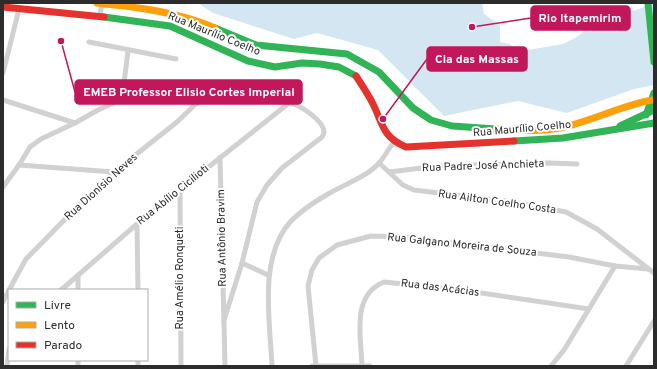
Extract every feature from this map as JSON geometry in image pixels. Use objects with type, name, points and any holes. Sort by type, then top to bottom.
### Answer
[{"type":"main road","points":[[98,3],[128,6],[178,15],[204,23],[256,45],[347,54],[359,58],[381,74],[414,110],[446,126],[533,131],[557,128],[586,121],[653,96]]},
{"type":"main road","points":[[648,3],[654,62]]},
{"type":"main road","name":"Rua Maurílio Coelho","points":[[3,7],[100,16],[170,26],[248,61],[262,65],[275,67],[302,63],[339,67],[356,76],[362,83],[373,104],[382,127],[394,142],[406,147],[563,138],[614,129]]},
{"type":"main road","points":[[646,115],[653,96]]},
{"type":"main road","points":[[614,129],[654,110]]},
{"type":"main road","points":[[614,129],[654,123]]},
{"type":"street","points":[[100,16],[102,3]]},
{"type":"street","points":[[3,73],[19,8]]},
{"type":"street","points":[[89,42],[128,51],[176,59]]},
{"type":"street","points":[[122,99],[128,51]]},
{"type":"street","points":[[3,187],[30,147],[41,139],[75,124],[122,99],[154,87],[206,94],[289,102],[302,107],[323,127],[324,133],[322,137],[282,168],[267,185],[257,202],[242,263],[224,320]]},
{"type":"street","name":"Rua Dionísio Neves","points":[[10,289],[26,259],[114,172],[177,122],[206,94]]},
{"type":"street","points":[[3,100],[75,124]]},
{"type":"street","name":"Rua Abílio Cicilioti","points":[[62,289],[137,224],[289,102]]},
{"type":"street","points":[[272,366],[268,275],[275,250],[290,222],[305,208],[356,180],[379,163],[394,142]]},
{"type":"street","name":"Rua Antônio Bravim","points":[[220,157],[225,366]]},
{"type":"street","name":"Rua Ailton Coelho Costa","points":[[379,163],[403,185],[414,190],[513,202],[566,212],[597,229],[654,273]]},
{"type":"street","name":"Rua Padre José Anchieta","points":[[389,172],[438,166],[550,163],[577,164]]},
{"type":"street","points":[[19,165],[114,172]]},
{"type":"street","name":"Rua Amélio Ronqueti","points":[[180,190],[181,366]]},
{"type":"street","points":[[137,224],[138,289]]},
{"type":"street","name":"Rua Galgano Moreira de Souza","points":[[316,366],[308,286],[312,270],[319,258],[337,245],[371,236],[405,237],[562,256],[615,266],[648,269]]},
{"type":"street","points":[[242,263],[268,275]]},
{"type":"street","points":[[551,366],[589,309],[615,266]]},
{"type":"street","points":[[78,276],[78,289]]},
{"type":"street","name":"Rua das Acácias","points":[[362,366],[360,315],[362,305],[370,290],[384,282],[461,290],[589,309]]},
{"type":"street","name":"Rua Dionísio Neves","points":[[3,302],[8,292]]},
{"type":"street","points":[[626,366],[654,321]]},
{"type":"street","points":[[312,366],[370,366]]},
{"type":"water","points":[[198,3],[482,3],[484,14],[500,25],[500,42],[510,44],[515,49],[522,51],[563,44],[575,38],[612,11],[636,10],[648,3],[654,3],[654,85],[634,89],[567,113],[518,101],[444,116],[378,50],[317,33],[294,39],[213,13]]},
{"type":"traffic: fast","points":[[648,3],[654,62]]},
{"type":"traffic: fast","points":[[104,17],[170,26],[248,61],[275,67],[302,63],[320,64],[339,67],[356,76]]},
{"type":"traffic: fast","points":[[215,28],[256,45],[347,54],[379,72],[413,108],[431,120],[452,126],[496,129]]},
{"type":"traffic: fast","points":[[646,115],[654,93]]},
{"type":"traffic: fast","points":[[620,126],[654,110]]},
{"type":"traffic: fast","points":[[514,141],[563,138],[654,123]]},
{"type":"traffic: slow","points":[[97,3],[142,8],[172,14],[201,22],[215,28]]},
{"type":"traffic: slow","points":[[496,129],[536,130],[560,128],[652,100]]},
{"type":"traffic: jam","points":[[3,7],[104,17]]},
{"type":"traffic: jam","points":[[356,76],[371,100],[384,129],[392,139],[406,147],[514,141]]},
{"type":"place","name":"Rio Itapemirim","points":[[472,27]]},
{"type":"place","name":"EMEB Professor Elisio Cortes Imperial","points":[[61,41]]},
{"type":"place","name":"Cia das Massas","points":[[383,119]]}]
